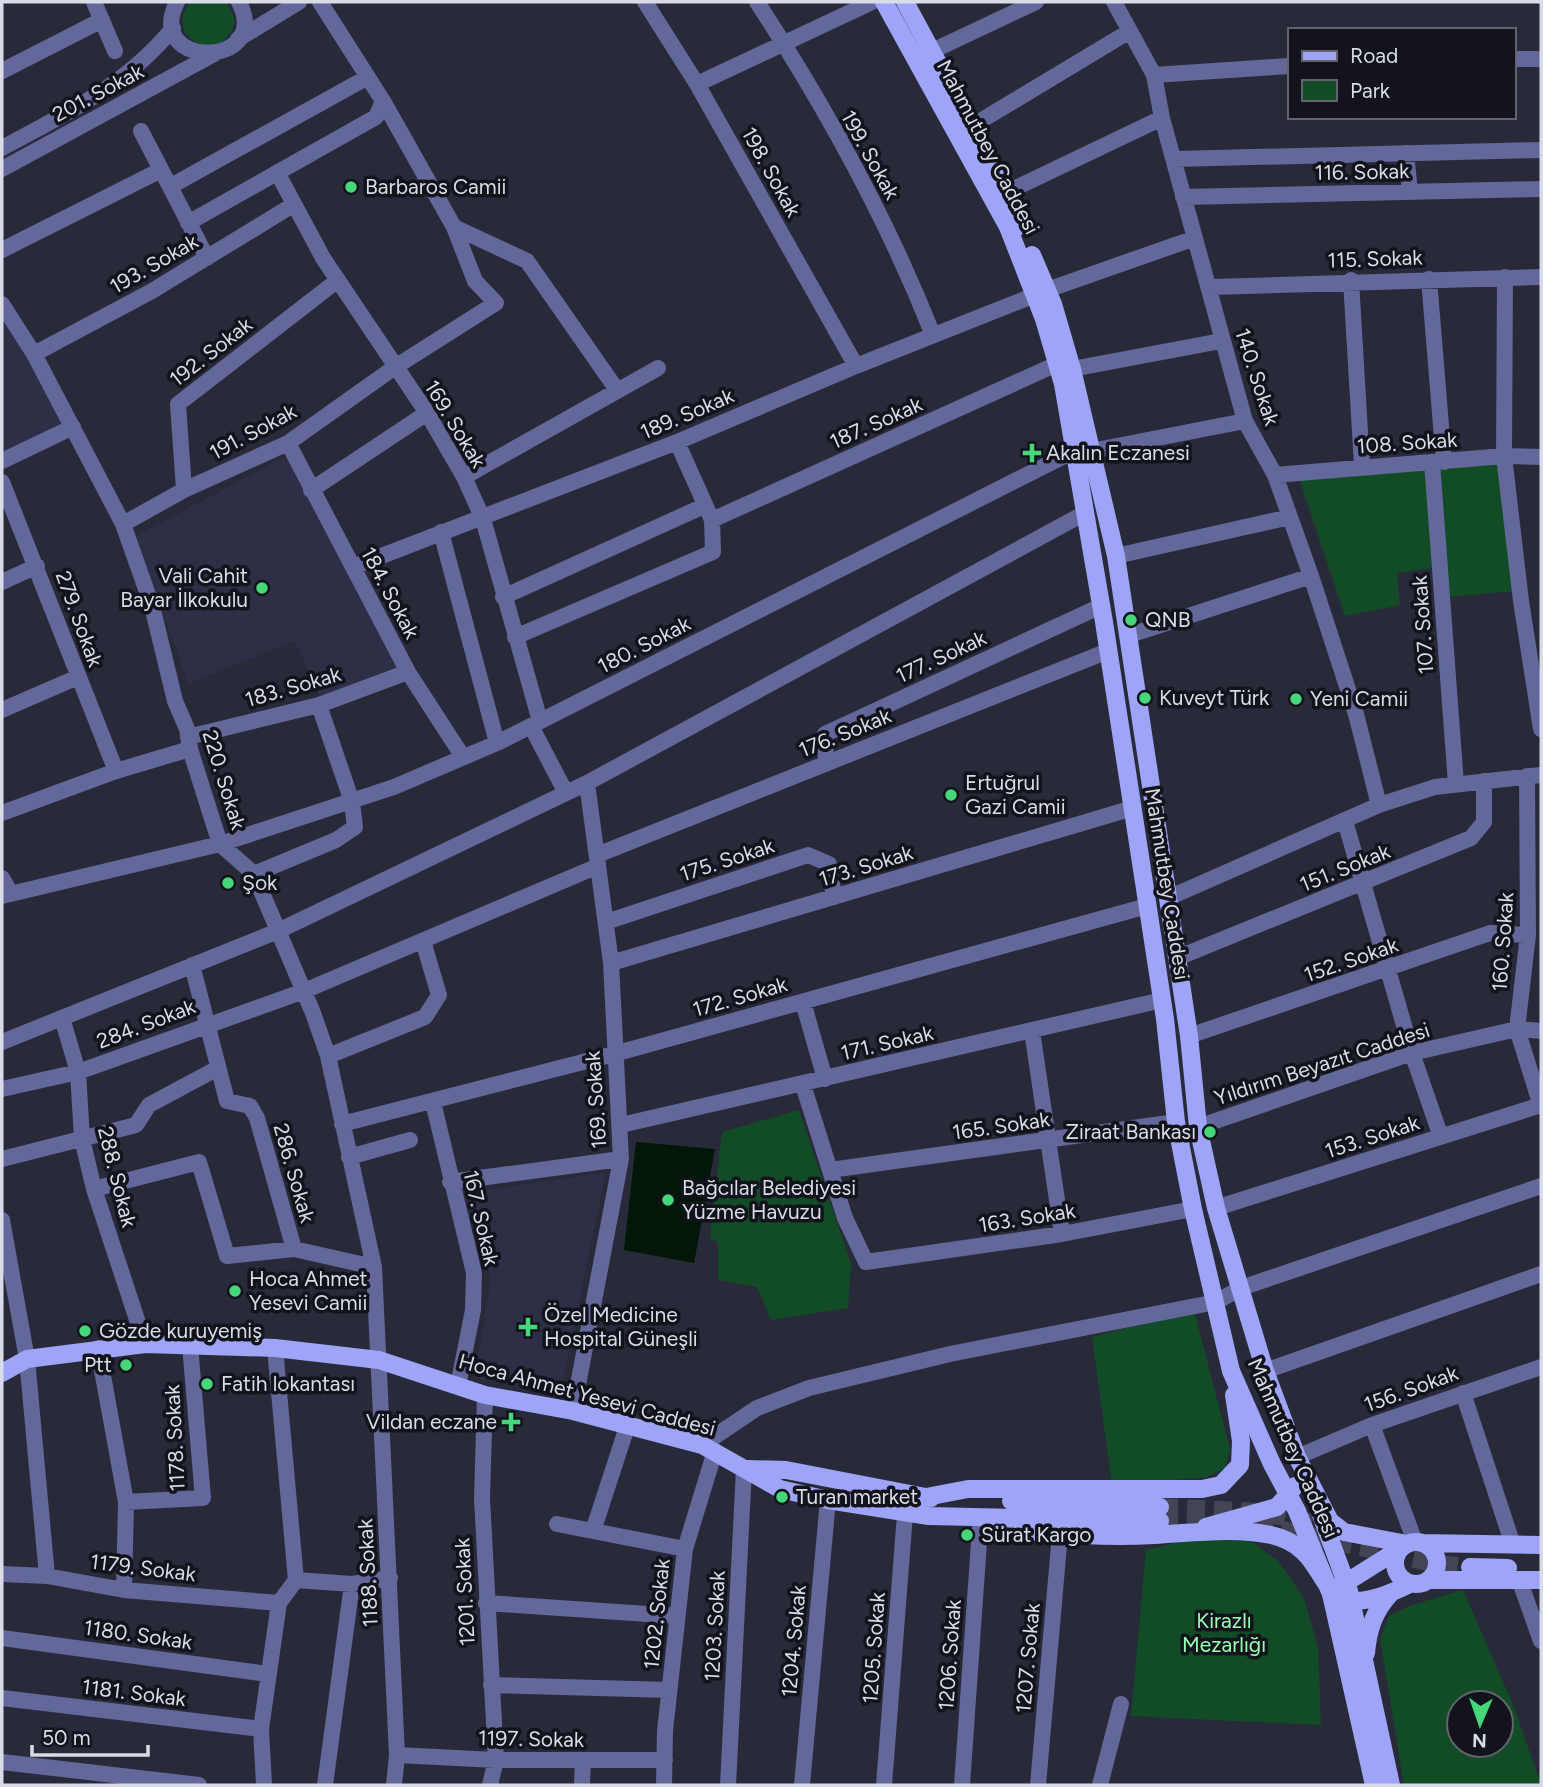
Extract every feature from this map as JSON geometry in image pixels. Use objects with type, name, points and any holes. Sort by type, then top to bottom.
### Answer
[{"type":"main road","name":"Mahmutbey Caddesi","points":[[884,2],[1041,292]]},
{"type":"main road","name":"Mahmutbey Caddesi","points":[[905,2],[1005,193],[1065,366],[1083,451],[1116,556],[1189,1036],[1198,1127],[1216,1208],[1265,1371],[1345,1581],[1391,1785]]},
{"type":"main road","name":"Mahmutbey Caddesi","points":[[1083,451],[1085,513],[1162,1000],[1176,1122],[1193,1209],[1231,1371],[1319,1559],[1331,1594],[1374,1785]]},
{"type":"main road","name":"Hoca Ahmet Yesevi Caddesi","points":[[2,1373],[27,1359],[145,1344],[275,1348],[379,1360],[485,1395],[573,1411],[709,1448],[780,1489],[905,1514],[929,1516]]},
{"type":"main road","points":[[922,1498],[968,1489],[1162,1491],[1221,1485],[1240,1465],[1241,1441],[1231,1371]]},
{"type":"main road","points":[[1193,1531],[1277,1507],[1296,1484],[1297,1457]]},
{"type":"main road","points":[[744,1469],[786,1470],[922,1498],[1160,1514],[929,1516]]},
{"type":"main road","points":[[1309,1483],[1330,1521],[1344,1532],[1411,1544],[1541,1545]]},
{"type":"main road","points":[[929,1516],[981,1528],[1060,1534],[1154,1535],[1193,1531],[1272,1535],[1296,1546],[1311,1561],[1331,1594],[1351,1602],[1390,1594],[1410,1584],[1430,1580],[1541,1580]]},
{"type":"main road","points":[[1411,1544],[1436,1556],[1437,1569],[1430,1580]]},
{"type":"main road","points":[[1331,1594],[1345,1581],[1411,1544]]},
{"type":"main road","points":[[1410,1584],[1398,1575],[1394,1561],[1411,1544]]},
{"type":"main road","points":[[1541,1553],[1469,1559],[1541,1569]]},
{"type":"main road","points":[[1364,1674],[1368,1633],[1380,1604],[1390,1594]]},
{"type":"street","points":[[94,2],[116,51]]},
{"type":"street","points":[[177,2],[172,16],[173,29],[187,48],[197,53],[214,54]]},
{"type":"street","points":[[238,39],[244,16],[239,2]]},
{"type":"street","name":"201. Sokak","points":[[2,169],[230,47],[238,39],[299,2]]},
{"type":"street","points":[[320,2],[383,101],[454,227],[527,261],[617,390]]},
{"type":"street","name":"198. Sokak","points":[[645,2],[697,84],[856,366]]},
{"type":"street","name":"199. Sokak","points":[[757,2],[784,43],[902,255],[933,335]]},
{"type":"street","points":[[697,84],[872,2]]},
{"type":"street","points":[[930,52],[1036,2]]},
{"type":"street","name":"140. Sokak","points":[[1114,2],[1154,75],[1162,118],[1211,287],[1220,341],[1245,421],[1275,475],[1311,576],[1356,714],[1379,805]]},
{"type":"street","points":[[2,71],[102,20]]},
{"type":"street","name":"201. Sokak","points":[[2,148],[117,84],[153,53],[173,29]]},
{"type":"street","points":[[972,126],[1129,31]]},
{"type":"street","points":[[1515,59],[1541,59]]},
{"type":"street","points":[[1154,75],[1288,66]]},
{"type":"street","points":[[171,186],[368,77]]},
{"type":"street","points":[[188,223],[376,117],[383,101]]},
{"type":"street","points":[[1005,193],[1162,118]]},
{"type":"street","points":[[141,131],[207,258]]},
{"type":"street","points":[[1174,159],[1541,150]]},
{"type":"street","points":[[1406,153],[1410,192]]},
{"type":"street","points":[[2,250],[161,170]]},
{"type":"street","name":"169. Sokak","points":[[278,174],[293,205],[338,280],[427,413],[464,477],[483,519],[536,723],[566,793]]},
{"type":"street","name":"116. Sokak","points":[[1184,197],[1541,189]]},
{"type":"street","name":"193. Sokak","points":[[34,354],[207,258],[293,205]]},
{"type":"street","name":"191. Sokak","points":[[123,524],[184,490],[288,443],[395,366],[496,303],[475,281],[454,227]]},
{"type":"street","name":"189. Sokak","points":[[353,567],[677,442],[1041,292],[1195,238]]},
{"type":"street","name":"115. Sokak","points":[[1211,287],[1350,280],[1541,277]]},
{"type":"street","points":[[1505,278],[1504,456],[1521,601],[1541,730]]},
{"type":"street","name":"107. Sokak","points":[[1429,279],[1456,784]]},
{"type":"street","name":"192. Sokak","points":[[184,490],[178,404],[338,280]]},
{"type":"street","points":[[1350,280],[1362,466]]},
{"type":"street","name":"220. Sokak","points":[[2,304],[34,354],[123,524],[152,606],[175,701],[220,844],[254,874],[304,991],[328,1056],[374,1267],[379,1360]]},
{"type":"street","name":"187. Sokak","points":[[503,597],[1065,366],[1220,341]]},
{"type":"street","points":[[464,477],[658,368]]},
{"type":"street","points":[[311,490],[427,413]]},
{"type":"street","name":"180. Sokak","points":[[6,895],[220,844],[352,802],[497,743],[1083,451],[1245,421]]},
{"type":"street","points":[[2,461],[73,427]]},
{"type":"street","points":[[515,637],[713,552],[708,513],[677,442]]},
{"type":"street","name":"184. Sokak","points":[[288,443],[408,672],[463,757]]},
{"type":"street","name":"108. Sokak","points":[[1275,475],[1504,456],[1541,457]]},
{"type":"street","name":"279. Sokak","points":[[2,482],[116,771]]},
{"type":"street","points":[[2,1042],[278,931],[587,783],[1085,513]]},
{"type":"street","points":[[1116,556],[1290,517]]},
{"type":"street","points":[[441,532],[497,743]]},
{"type":"street","points":[[2,582],[37,566]]},
{"type":"street","points":[[1130,635],[1311,576]]},
{"type":"street","name":"177. Sokak","points":[[826,764],[825,734],[1101,607]]},
{"type":"street","name":"176. Sokak","points":[[304,991],[423,941],[597,861],[826,764],[1108,651]]},
{"type":"street","name":"183. Sokak","points":[[2,813],[189,743],[319,705],[408,672]]},
{"type":"street","points":[[2,710],[78,677]]},
{"type":"street","points":[[254,874],[336,840],[355,827],[352,802],[319,705]]},
{"type":"street","points":[[1168,898],[1379,805],[1435,787],[1534,775]]},
{"type":"street","name":"160. Sokak","points":[[1534,775],[1528,935],[1517,1029],[1541,1106]]},
{"type":"street","name":"151. Sokak","points":[[1177,958],[1471,838],[1484,822],[1484,781]]},
{"type":"street","name":"169. Sokak","points":[[573,1411],[621,1159],[611,963],[587,783]]},
{"type":"street","name":"173. Sokak","points":[[611,963],[1133,808]]},
{"type":"street","points":[[1345,821],[1412,1052],[1441,1137]]},
{"type":"street","name":"175. Sokak","points":[[606,922],[808,855],[829,864],[834,897]]},
{"type":"street","points":[[2,878],[6,895]]},
{"type":"street","name":"172. Sokak","points":[[341,1124],[614,1054],[1147,906]]},
{"type":"street","name":"152. Sokak","points":[[1189,1036],[1490,933],[1528,935]]},
{"type":"street","points":[[328,1056],[425,1017],[439,995],[423,941]]},
{"type":"street","name":"286. Sokak","points":[[192,964],[227,1101],[250,1106],[257,1118],[294,1249]]},
{"type":"street","name":"284. Sokak","points":[[2,1089],[78,1072],[304,991]]},
{"type":"street","name":"171. Sokak","points":[[621,1125],[1162,1000]]},
{"type":"street","points":[[803,1002],[825,1079]]},
{"type":"street","name":"288. Sokak","points":[[62,1018],[78,1072],[82,1139],[94,1189],[145,1344]]},
{"type":"street","name":"Yıldırım Beyazıt Caddesi","points":[[1198,1127],[1412,1052],[1517,1029],[1541,1031]]},
{"type":"street","points":[[1032,1031],[1062,1234]]},
{"type":"street","points":[[2,1158],[136,1125],[149,1105],[218,1068]]},
{"type":"street","points":[[803,1085],[830,1170]]},
{"type":"street","name":"167. Sokak","points":[[433,1102],[450,1182],[474,1273],[473,1310],[458,1386]]},
{"type":"street","name":"153. Sokak","points":[[1216,1208],[1541,1106]]},
{"type":"street","name":"165. Sokak","points":[[830,1170],[1176,1122]]},
{"type":"street","points":[[349,1157],[410,1140]]},
{"type":"street","points":[[450,1182],[621,1159]]},
{"type":"street","points":[[94,1189],[199,1162],[227,1256],[294,1249],[374,1267]]},
{"type":"street","name":"163. Sokak","points":[[830,1170],[845,1218],[866,1262],[1062,1234],[1193,1209]]},
{"type":"street","points":[[709,1448],[757,1408],[809,1388],[950,1354],[1216,1302],[1241,1288],[1541,1186]]},
{"type":"street","points":[[2,1220],[27,1359],[47,1576]]},
{"type":"street","points":[[1265,1371],[1541,1274]]},
{"type":"street","name":"1178. Sokak","points":[[126,1502],[204,1498],[190,1345]]},
{"type":"street","points":[[98,1348],[126,1502],[124,1590]]},
{"type":"street","points":[[264,1785],[261,1729],[268,1674],[279,1604],[296,1580],[275,1348]]},
{"type":"street","name":"1188. Sokak","points":[[379,1360],[397,1755],[394,1785]]},
{"type":"street","name":"156. Sokak","points":[[1297,1457],[1372,1424],[1541,1367]]},
{"type":"street","points":[[1463,1392],[1513,1545]]},
{"type":"street","name":"1201. Sokak","points":[[485,1395],[482,1497],[496,1760],[490,1785]]},
{"type":"street","points":[[1372,1424],[1411,1544]]},
{"type":"street","points":[[593,1531],[627,1427]]},
{"type":"street","name":"1202. Sokak","points":[[664,1785],[669,1690],[685,1549],[709,1448]]},
{"type":"street","name":"1203. Sokak","points":[[728,1785],[744,1469]]},
{"type":"street","name":"1204. Sokak","points":[[802,1785],[828,1500]]},
{"type":"street","name":"1205. Sokak","points":[[884,1785],[905,1514]]},
{"type":"street","points":[[557,1524],[685,1549]]},
{"type":"street","name":"1206. Sokak","points":[[962,1785],[981,1528]]},
{"type":"street","name":"1207. Sokak","points":[[1038,1785],[1060,1534]]},
{"type":"street","name":"1179. Sokak","points":[[2,1574],[47,1576],[124,1590],[279,1604]]},
{"type":"street","points":[[296,1580],[352,1584],[390,1578]]},
{"type":"street","points":[[1519,1579],[1541,1641]]},
{"type":"street","points":[[325,1785],[352,1584]]},
{"type":"street","points":[[486,1602],[677,1616]]},
{"type":"street","name":"1180. Sokak","points":[[2,1638],[268,1674]]},
{"type":"street","points":[[491,1685],[669,1690]]},
{"type":"street","name":"1181. Sokak","points":[[2,1698],[261,1729]]},
{"type":"street","points":[[1100,1785],[1121,1704]]},
{"type":"street","name":"1197. Sokak","points":[[397,1755],[496,1760],[665,1760]]},
{"type":"street","points":[[582,1785],[583,1760]]},
{"type":"street","points":[[2,1762],[199,1785]]},
{"type":"shaded area","points":[[2,310],[64,426],[2,455]]},
{"type":"shaded area","name":"Vali Cahit Bayar İlkokulu","points":[[298,450],[410,664],[322,702],[295,641],[188,684],[136,536]]},
{"type":"shaded area","name":"Bağcılar Belediyesi Yüzme Havuzu","points":[[636,1142],[715,1149],[694,1263],[624,1250]]},
{"type":"shaded area","name":"Özel Medicine Hospital Güneşli","points":[[606,1173],[559,1398],[475,1377],[491,1278],[467,1193]]},
{"type":"green space","points":[[190,2],[227,2],[235,20],[229,35],[220,43],[209,45],[198,43],[189,37],[184,28],[183,16]]},
{"type":"green space","points":[[1499,461],[1516,591],[1449,597],[1437,469]]},
{"type":"green space","points":[[1425,468],[1432,568],[1397,573],[1400,605],[1345,616],[1299,478]]},
{"type":"green space","points":[[799,1110],[851,1264],[848,1308],[771,1320],[757,1287],[718,1280],[718,1242],[710,1238],[722,1132]]},
{"type":"green space","points":[[1194,1310],[1230,1449],[1225,1468],[1207,1477],[1112,1485],[1092,1337]]},
{"type":"green space","name":"Kirazlı Mezarlığı","points":[[1196,1538],[1251,1541],[1278,1561],[1304,1598],[1318,1648],[1321,1725],[1131,1716],[1146,1550]]},
{"type":"green space","points":[[1463,1590],[1506,1689],[1445,1689],[1445,1759],[1515,1759],[1515,1710],[1541,1785],[1404,1785],[1380,1639],[1389,1616],[1412,1605]]},
{"type":"tunnel","points":[[1160,1507],[1261,1512],[1313,1523]]},
{"type":"tunnel","points":[[1160,1521],[1223,1523]]},
{"type":"tunnel","points":[[1255,1524],[1438,1564],[1470,1567]]},
{"type":"place","name":"Barbaros Camii","points":[[351,187]]},
{"type":"place","name":"Akalın Eczanesi","points":[[1032,453]]},
{"type":"place","name":"Vali Cahit Bayar İlkokulu","points":[[262,588]]},
{"type":"place","name":"QNB","points":[[1131,620]]},
{"type":"place","name":"Kuveyt Türk","points":[[1145,698]]},
{"type":"place","name":"Yeni Camii","points":[[1296,699]]},
{"type":"place","name":"Ertuğrul Gazi Camii","points":[[951,795]]},
{"type":"place","name":"Şok","points":[[228,883]]},
{"type":"place","name":"Ziraat Bankası","points":[[1210,1132]]},
{"type":"place","name":"Bağcılar Belediyesi Yüzme Havuzu","points":[[668,1200]]},
{"type":"place","name":"Hoca Ahmet Yesevi Camii","points":[[235,1291]]},
{"type":"place","name":"Özel Medicine Hospital Güneşli","points":[[528,1327]]},
{"type":"place","name":"Gözde kuruyemiş","points":[[85,1331]]},
{"type":"place","name":"Ptt","points":[[126,1365]]},
{"type":"place","name":"Fatih lokantası","points":[[207,1384]]},
{"type":"place","name":"Vildan eczane","points":[[511,1422]]},
{"type":"place","name":"Turan market","points":[[782,1497]]},
{"type":"place","name":"Sürat Kargo","points":[[967,1535]]}]
